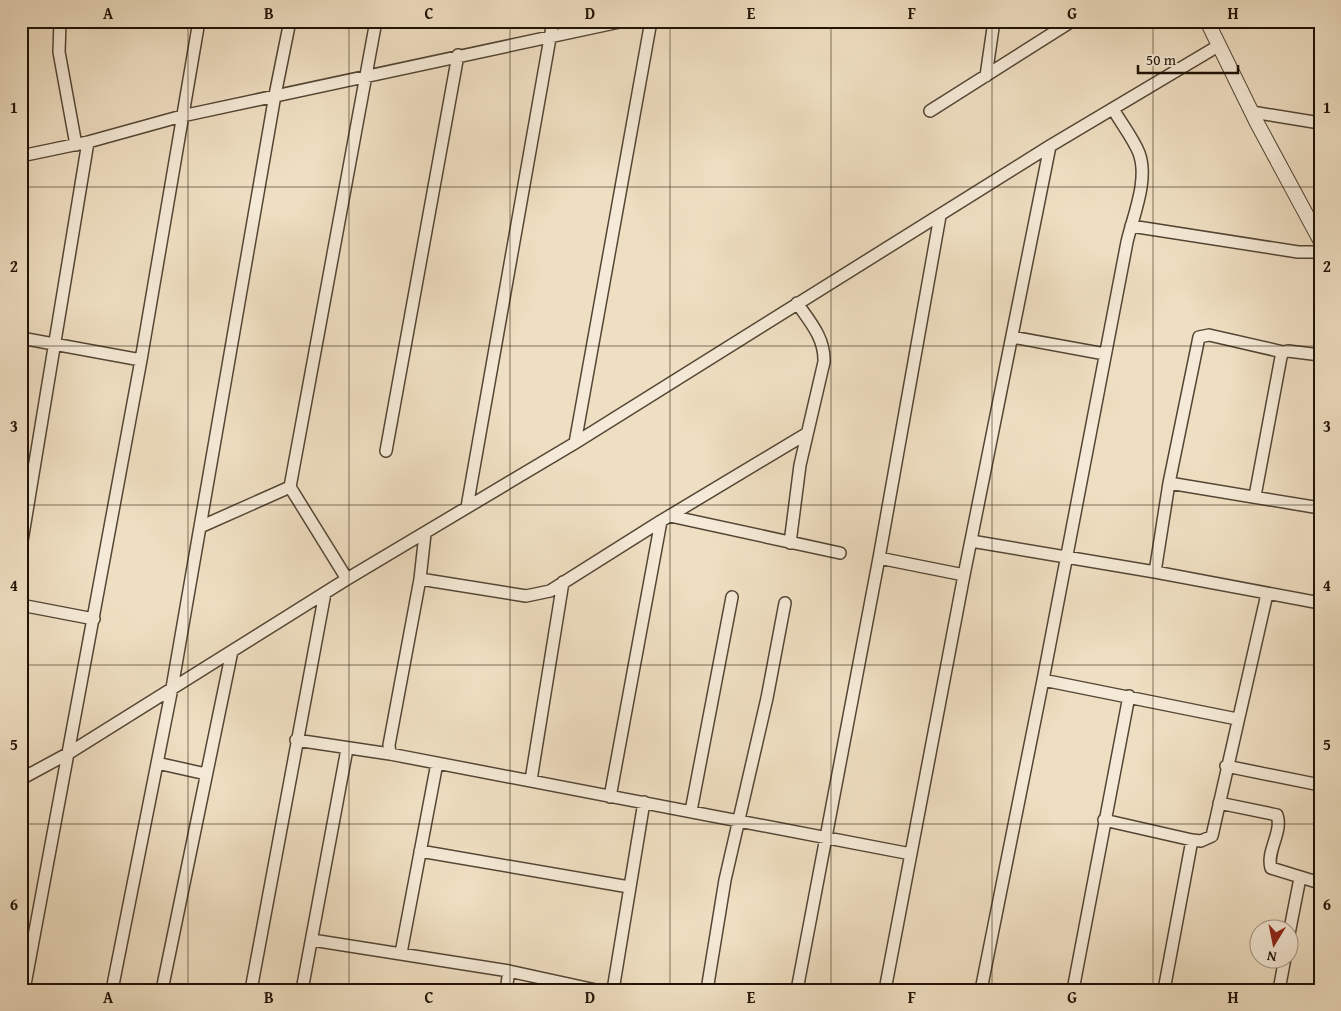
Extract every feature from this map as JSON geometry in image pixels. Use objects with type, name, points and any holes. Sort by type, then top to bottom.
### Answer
[{"type":"street","points":[[60,21],[59,52],[76,145]]},
{"type":"street","points":[[24,990],[142,360],[199,21]]},
{"type":"street","points":[[112,990],[172,688],[275,95],[290,21]]},
{"type":"street","points":[[347,579],[290,487],[376,21]]},
{"type":"street","points":[[21,156],[76,145],[182,116],[275,95],[624,21]]},
{"type":"street","points":[[575,442],[651,21]]},
{"type":"street","points":[[986,76],[994,21]]},
{"type":"street","points":[[930,111],[1072,21]]},
{"type":"street","points":[[1207,21],[1252,112],[1320,240]]},
{"type":"street","points":[[467,507],[550,38],[550,22]]},
{"type":"street","points":[[21,779],[69,753],[324,593],[425,534],[575,442],[1050,146],[1218,46]]},
{"type":"street","points":[[386,451],[458,55]]},
{"type":"street","points":[[980,990],[1043,680],[1105,354],[1141,183],[1142,168],[1139,153],[1113,109]]},
{"type":"street","points":[[1252,112],[1320,123]]},
{"type":"street","points":[[21,547],[57,344],[88,142]]},
{"type":"street","points":[[885,990],[964,576],[1050,146]]},
{"type":"street","points":[[797,990],[880,558],[940,216]]},
{"type":"street","points":[[1131,226],[1298,252],[1320,252]]},
{"type":"street","points":[[790,543],[800,465],[824,362],[825,349],[820,336],[798,303]]},
{"type":"street","points":[[1155,572],[1169,482],[1199,336],[1209,335],[1284,352],[1296,351],[1320,355]]},
{"type":"street","points":[[1012,337],[1105,354]]},
{"type":"street","points":[[21,338],[142,360]]},
{"type":"street","points":[[1255,496],[1284,352]]},
{"type":"street","points":[[420,579],[526,596],[550,591],[806,434]]},
{"type":"street","points":[[1169,482],[1320,508]]},
{"type":"street","points":[[200,527],[290,487]]},
{"type":"street","points":[[665,519],[840,553]]},
{"type":"street","points":[[610,797],[665,519]]},
{"type":"street","points":[[390,754],[389,745],[420,579],[425,534]]},
{"type":"street","points":[[971,541],[1155,572],[1320,603]]},
{"type":"street","points":[[880,558],[964,576]]},
{"type":"street","points":[[531,780],[563,582]]},
{"type":"street","points":[[251,990],[324,593]]},
{"type":"street","points":[[1104,820],[1192,840],[1201,841],[1212,836],[1226,766],[1266,594]]},
{"type":"street","points":[[691,811],[732,597]]},
{"type":"street","points":[[707,990],[725,880],[740,820],[785,604]]},
{"type":"street","points":[[21,605],[94,620]]},
{"type":"street","points":[[162,990],[232,650]]},
{"type":"street","points":[[1043,680],[1237,719]]},
{"type":"street","points":[[1073,990],[1129,696]]},
{"type":"street","points":[[296,740],[390,754],[531,780],[610,797],[740,820],[911,854]]},
{"type":"street","points":[[302,990],[347,749]]},
{"type":"street","points":[[157,763],[206,774]]},
{"type":"street","points":[[401,953],[437,763]]},
{"type":"street","points":[[1226,766],[1320,785]]},
{"type":"street","points":[[613,990],[644,802]]},
{"type":"street","points":[[1219,804],[1277,815],[1278,824],[1270,865],[1275,870],[1320,883]]},
{"type":"street","points":[[1164,990],[1192,840]]},
{"type":"street","points":[[420,852],[629,887]]},
{"type":"street","points":[[1292,918],[1300,878]]},
{"type":"street","points":[[312,940],[509,971],[596,990]]},
{"type":"street","points":[[1279,990],[1283,968]]},
{"type":"street","points":[[506,990],[509,971]]}]
